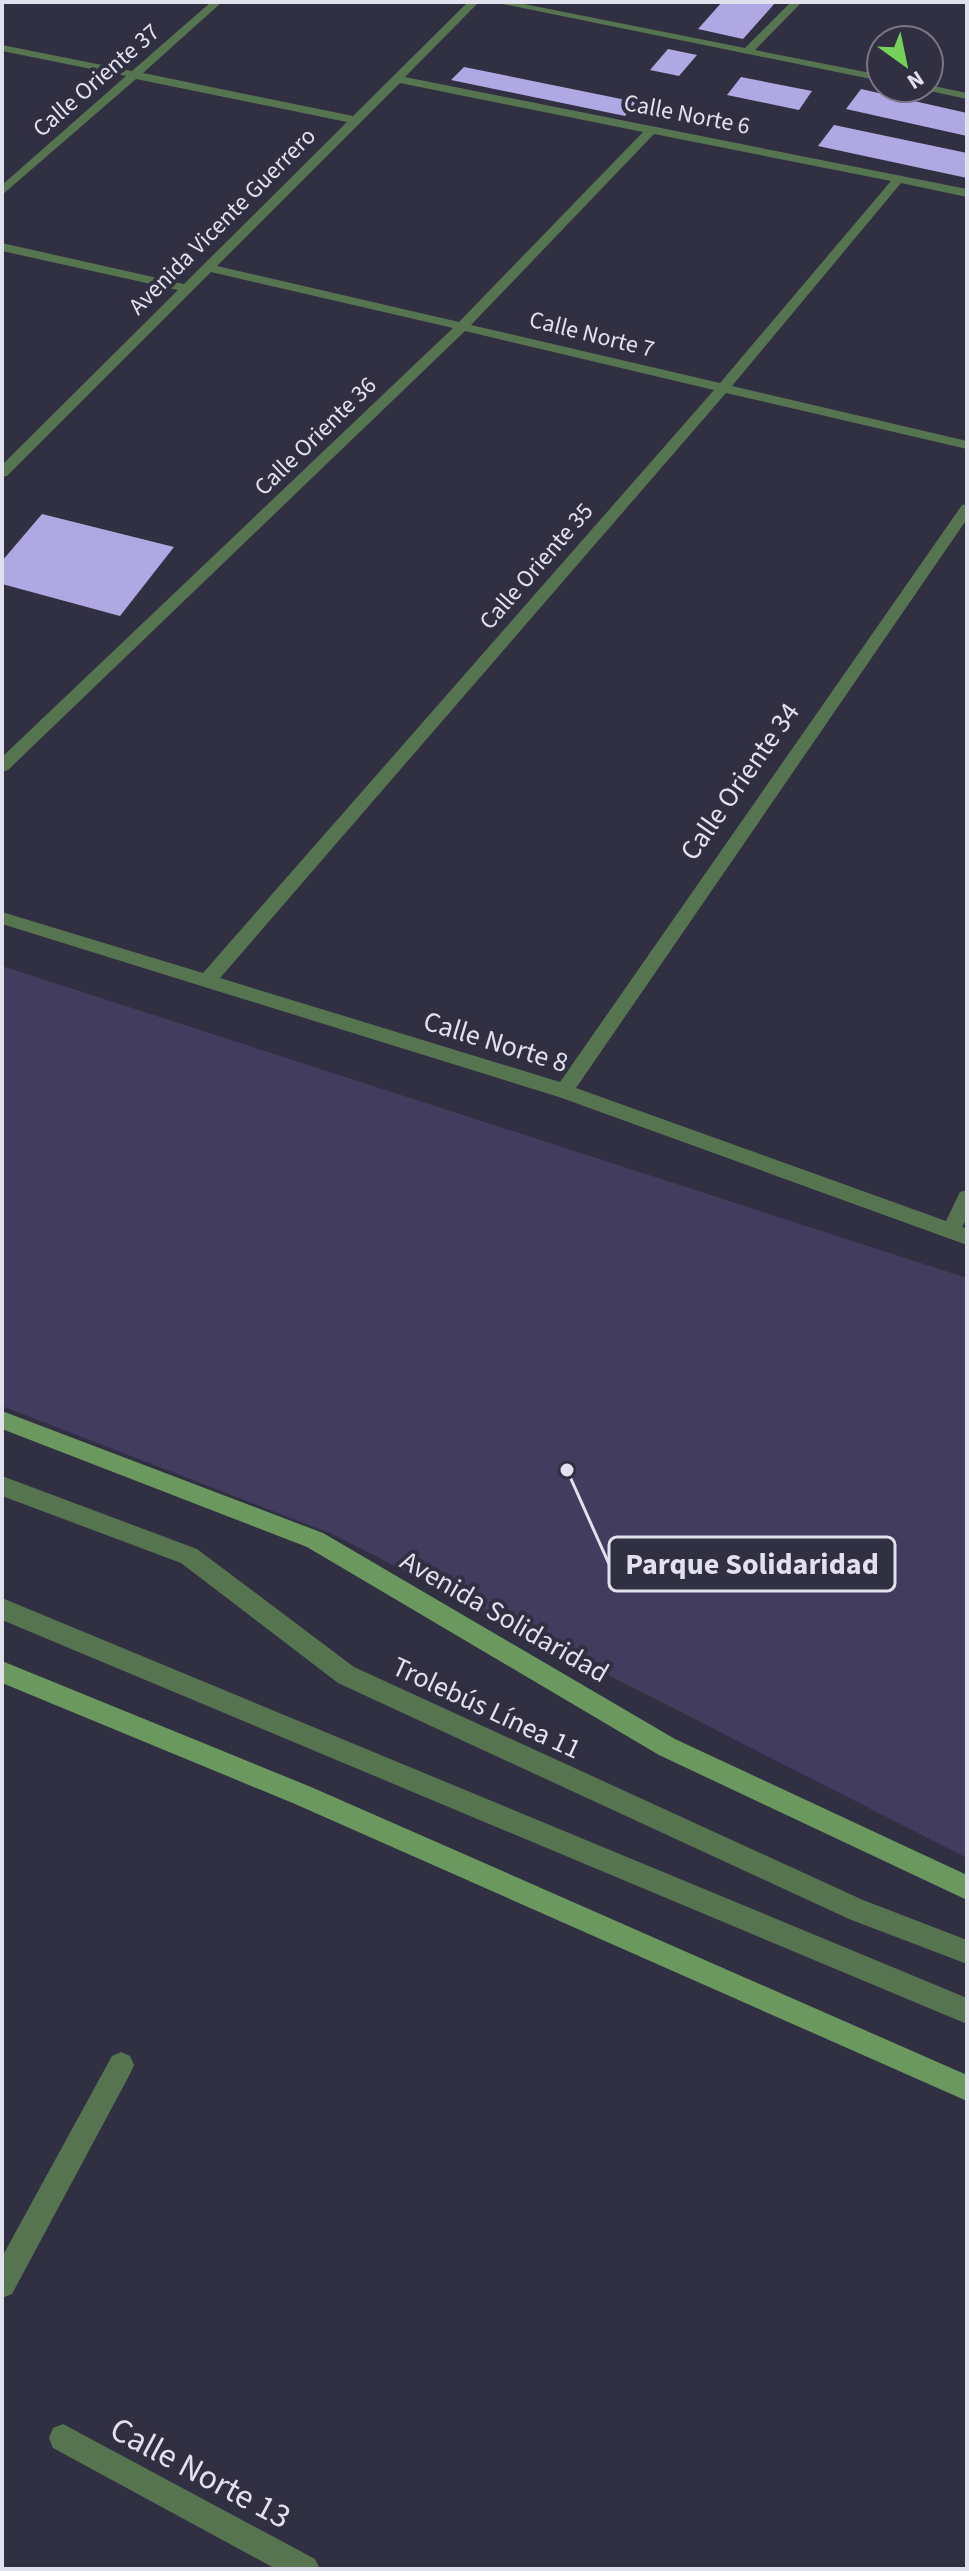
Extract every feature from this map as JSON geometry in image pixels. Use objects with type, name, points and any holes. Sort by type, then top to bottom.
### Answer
[{"type":"street","name":"Calle Oriente 37","points":[[2,191],[217,2]]},
{"type":"street","name":"Avenida Vicente Guerrero","points":[[2,473],[474,2]]},
{"type":"street","points":[[498,2],[865,75]]},
{"type":"street","points":[[749,50],[797,2]]},
{"type":"street","points":[[2,48],[356,120]]},
{"type":"street","name":"Calle Norte 6","points":[[398,79],[967,193]]},
{"type":"street","points":[[945,91],[967,96]]},
{"type":"street","name":"Calle Oriente 36","points":[[2,766],[463,326],[651,130]]},
{"type":"street","name":"Calle Oriente 35","points":[[207,981],[723,388],[898,180]]},
{"type":"street","points":[[2,247],[186,288]]},
{"type":"street","name":"Calle Norte 7","points":[[207,267],[967,445]]},
{"type":"street","name":"Calle Oriente 34","points":[[564,1091],[967,508]]},
{"type":"street","name":"Calle Norte 8","points":[[2,918],[564,1091],[958,1234]]},
{"type":"street","points":[[958,1234],[967,1198]]},
{"type":"street","name":"Avenida Solidaridad","points":[[2,1420],[315,1540],[667,1747],[967,1888]]},
{"type":"street","name":"Trolebús Línea 11","points":[[2,1486],[189,1556],[346,1675],[858,1910],[967,1952]]},
{"type":"street","points":[[2,1609],[967,2011]]},
{"type":"street","points":[[2,1672],[303,1795],[967,2088]]},
{"type":"street","points":[[2,2284],[121,2065]]},
{"type":"street","name":"Calle Norte 13","points":[[63,2438],[305,2569]]},
{"type":"shaded area","points":[[2,966],[967,1278],[967,1858],[332,1534],[2,1406]]},
{"type":"building","points":[[722,2],[776,2],[743,39],[698,29]]},
{"type":"building","points":[[668,49],[697,55],[679,76],[650,70]]},
{"type":"building","points":[[464,67],[636,102],[625,116],[451,80]]},
{"type":"building","points":[[741,77],[812,91],[799,110],[727,95]]},
{"type":"building","points":[[861,89],[865,90],[865,104],[927,104],[967,113],[967,136],[846,109]]},
{"type":"building","points":[[834,125],[967,153],[967,178],[818,146]]},
{"type":"building","points":[[42,514],[174,547],[120,616],[2,584],[2,561]]},
{"type":"place","name":"Parque Solidaridad","points":[[567,1470]]}]
